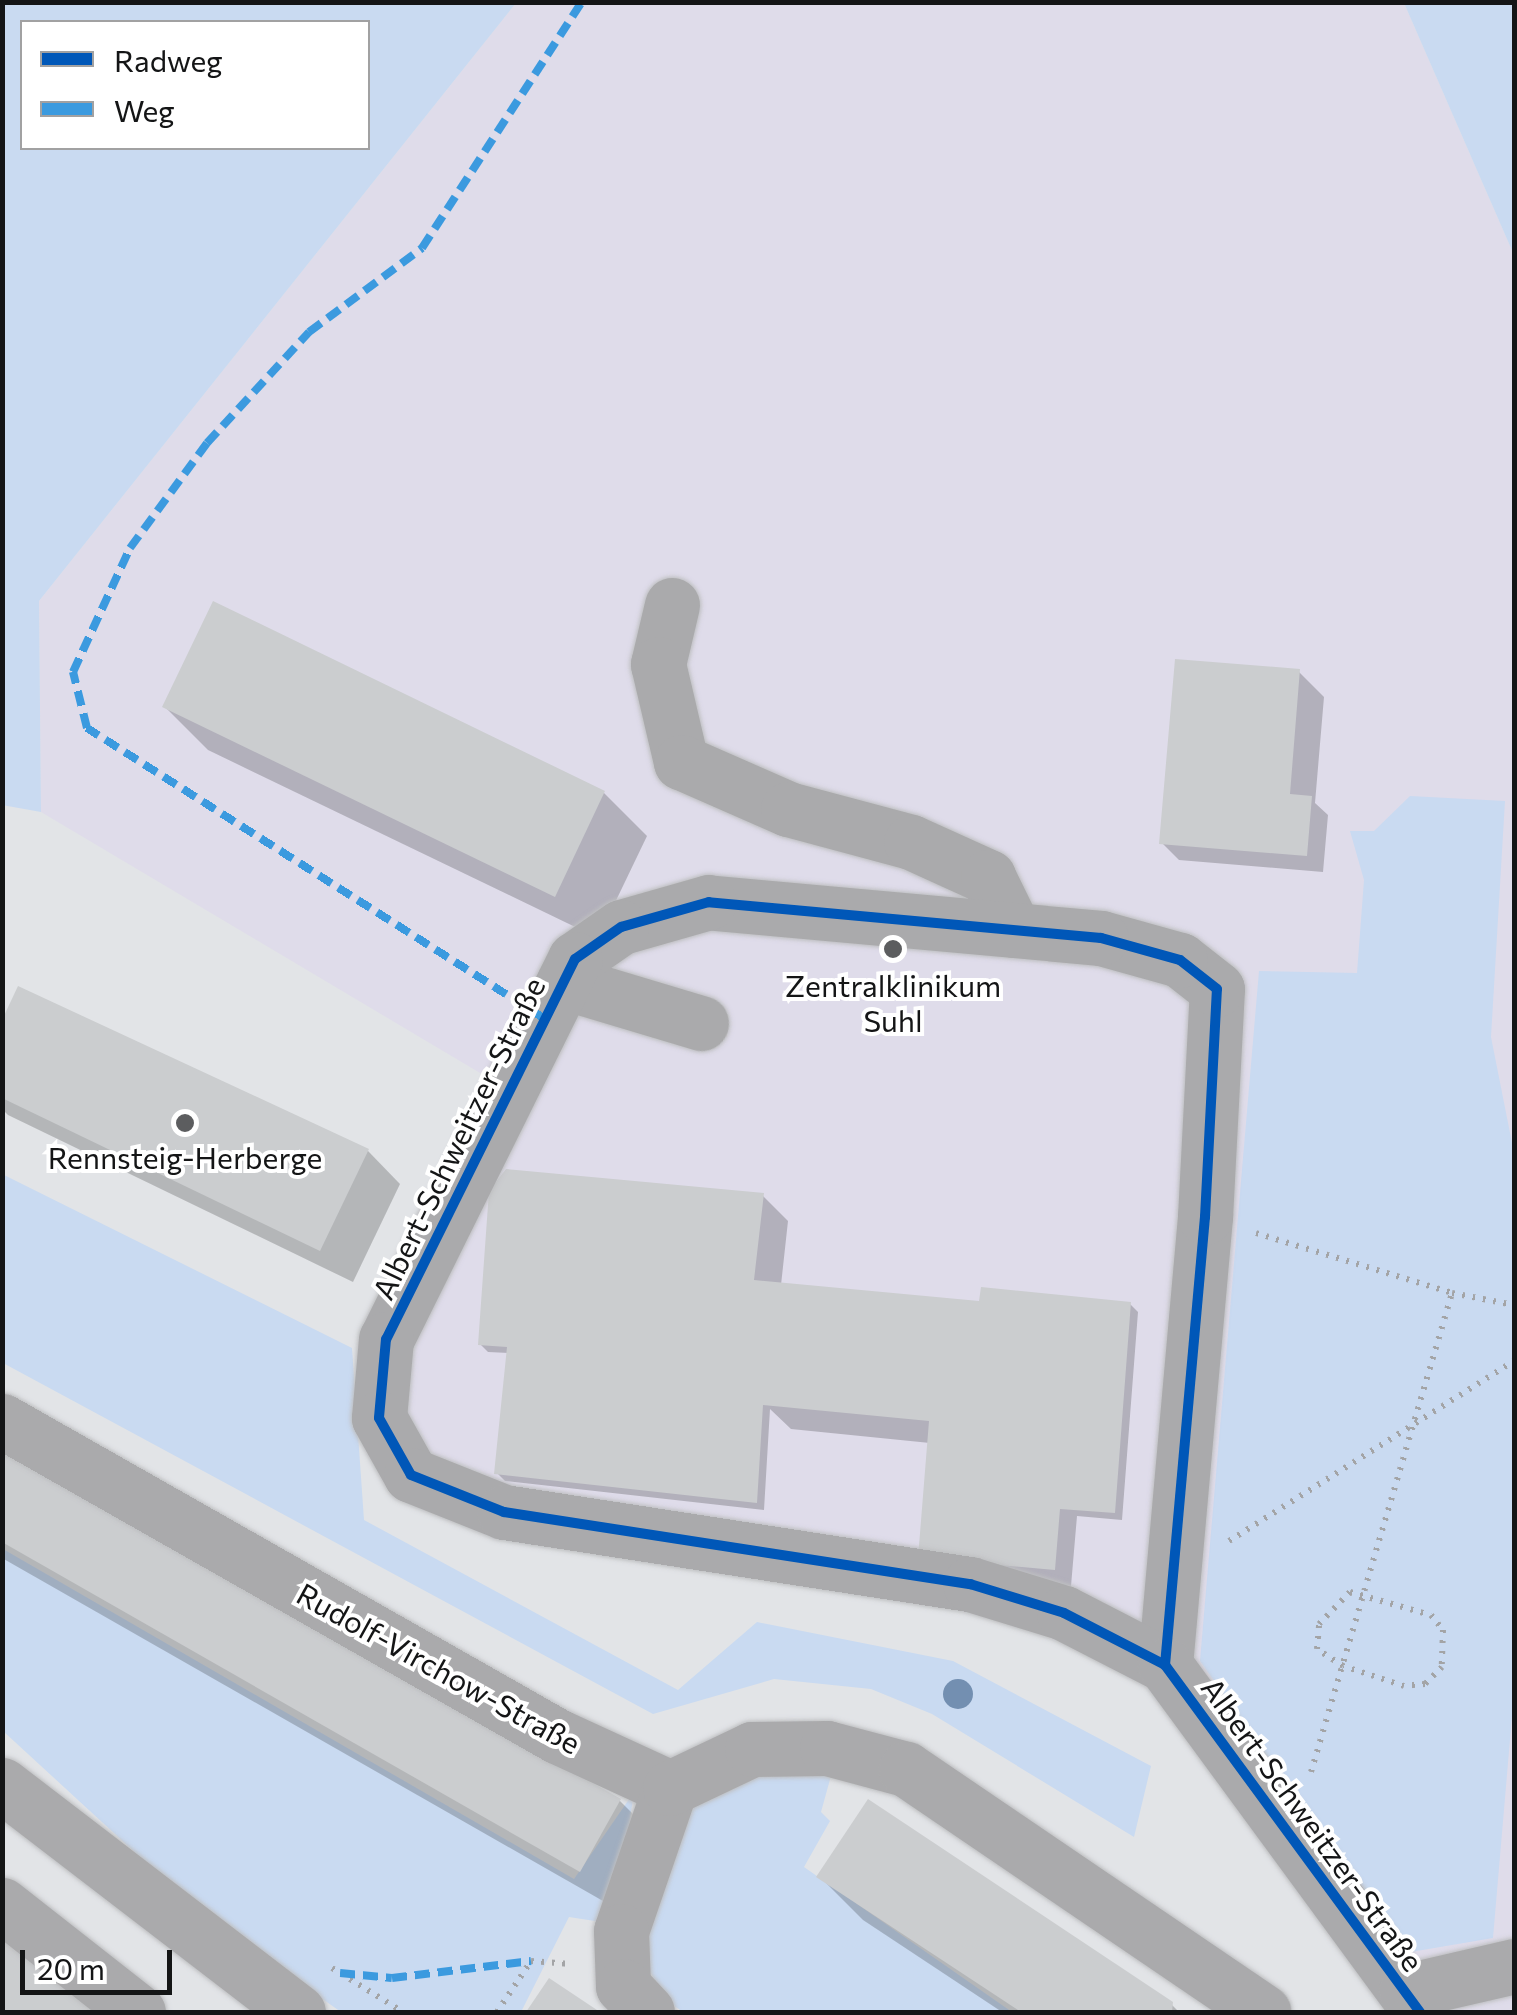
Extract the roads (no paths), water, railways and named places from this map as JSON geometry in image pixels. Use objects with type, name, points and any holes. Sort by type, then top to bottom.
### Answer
[{"type":"street","points":[[672,605],[658,664],[682,762],[788,810],[910,842],[988,877],[1014,930]]},
{"type":"street","name":"Albert-Schweitzer-Straße","points":[[1166,1665],[1205,1217],[1217,989],[1180,960],[1101,938],[709,902],[622,926],[575,959],[386,1339],[379,1418],[411,1475],[504,1512],[970,1584],[1064,1613],[1166,1665],[1413,2002]]},
{"type":"street","points":[[564,982],[701,1023]]},
{"type":"street","name":"Rudolf-Virchow-Straße","points":[[2,1422],[557,1736],[670,1788]]},
{"type":"street","points":[[635,1999],[621,1931],[670,1788],[752,1750],[827,1748],[906,1770],[1263,2012]]},
{"type":"street","points":[[2,1785],[298,2012]]},
{"type":"street","points":[[2,1905],[138,2012]]},
{"type":"street","points":[[1413,2002],[1514,1966]]},
{"type":"place","name":"Zentralklinikum Suhl","points":[[893,949]]},
{"type":"place","name":"Rennsteig-Herberge","points":[[185,1123]]}]
